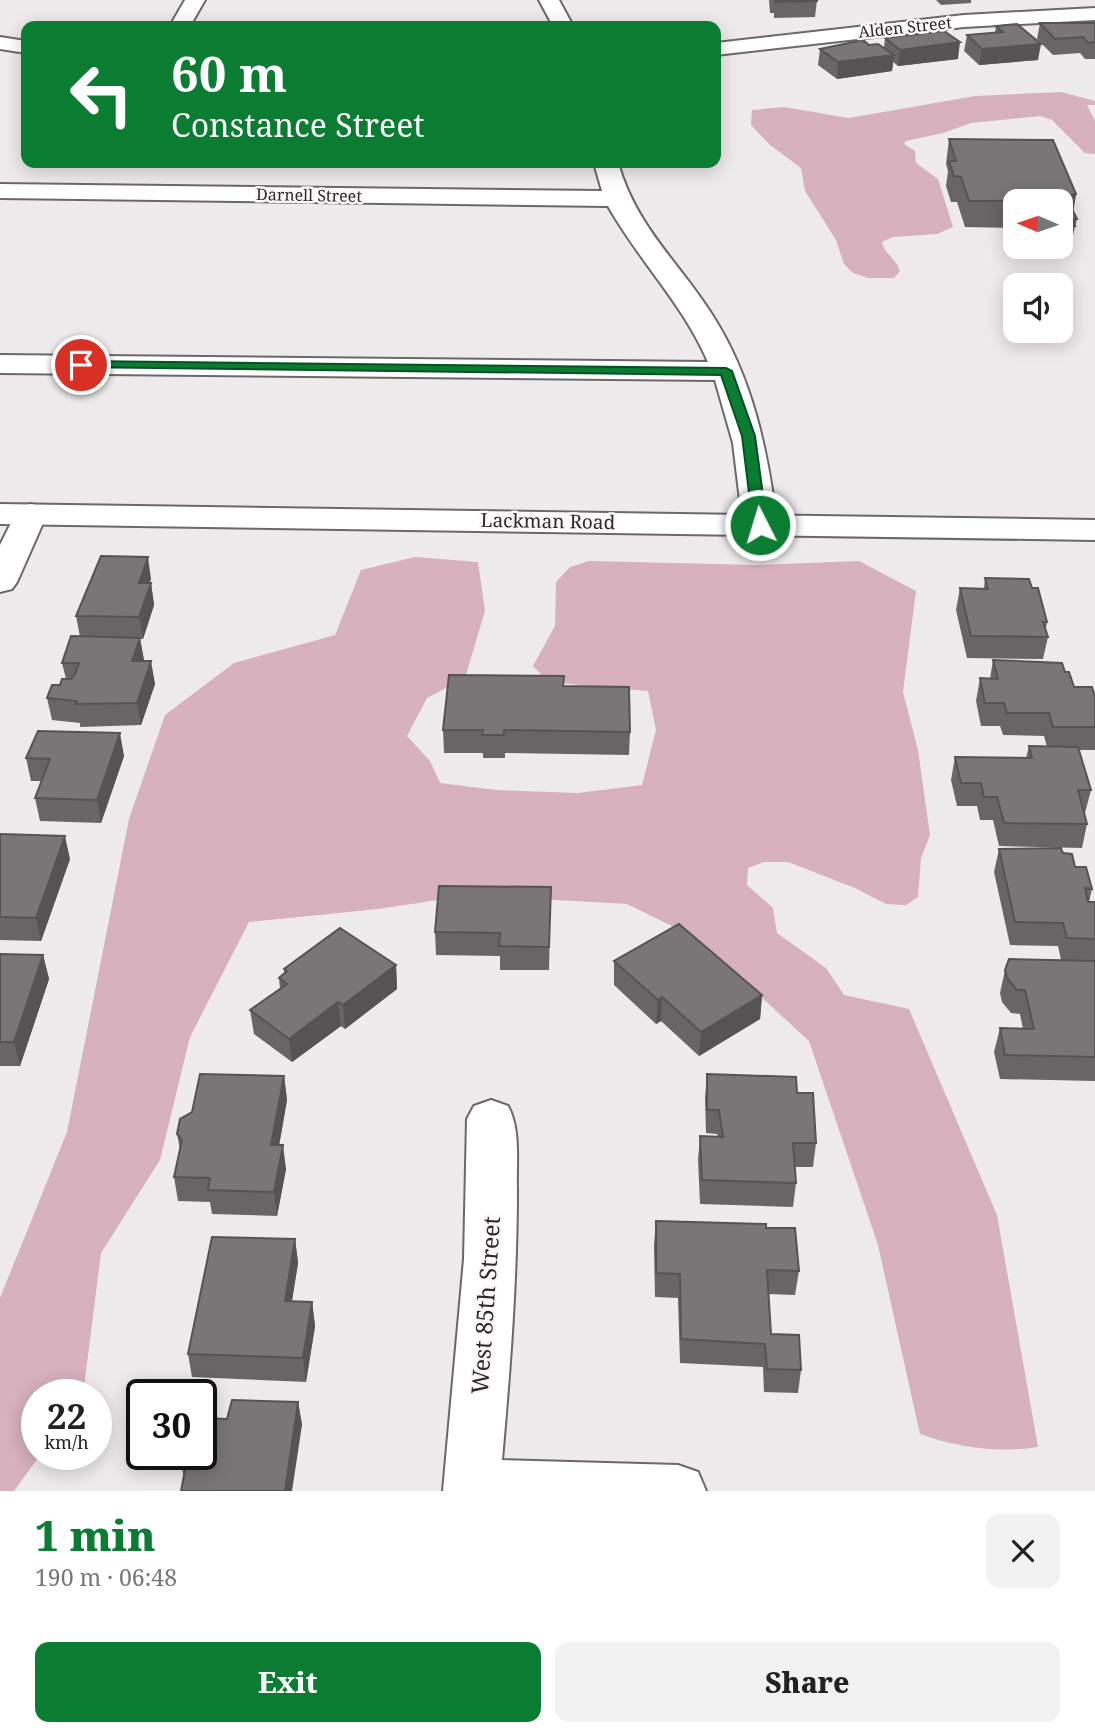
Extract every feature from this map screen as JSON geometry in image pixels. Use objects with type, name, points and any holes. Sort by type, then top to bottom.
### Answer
[{"type":"street","points":[[183,21],[195,0]]},
{"type":"street","points":[[549,0],[560,21]]},
{"type":"street","points":[[881,7],[904,27]]},
{"type":"street","name":"Alden Street","points":[[721,48],[904,27],[1095,14]]},
{"type":"street","points":[[0,43],[21,46]]},
{"type":"street","points":[[608,168],[619,199],[638,234],[700,317],[726,371],[749,436],[760,525]]},
{"type":"street","name":"Darnell Street","points":[[0,191],[619,199]]},
{"type":"street","points":[[0,364],[726,371]]},
{"type":"street","points":[[0,582],[15,514]]},
{"type":"street","name":"Lackman Road","points":[[15,514],[1095,530]]},
{"type":"street","name":"West 85th Street","points":[[471,1488],[490,1269],[493,1197],[491,1119]]},
{"type":"street","points":[[471,1488],[678,1491]]},
{"type":"shaded area","points":[[1061,92],[1095,101],[1095,105],[1087,105],[1095,121],[1095,154],[1085,153],[1052,120],[1040,116],[971,123],[943,133],[906,141],[904,144],[915,151],[916,163],[938,179],[953,227],[937,234],[893,237],[882,242],[900,271],[894,278],[868,278],[853,273],[844,264],[836,240],[805,191],[801,168],[770,145],[751,125],[752,110],[784,107],[849,118],[975,96]]},
{"type":"shaded area","points":[[415,557],[478,562],[485,611],[465,678],[427,698],[407,736],[430,761],[440,783],[496,790],[578,793],[642,785],[656,730],[648,691],[548,682],[533,666],[555,626],[556,582],[570,567],[589,561],[758,565],[859,561],[916,591],[903,692],[918,750],[930,835],[921,858],[918,897],[906,905],[886,904],[855,888],[788,862],[764,862],[748,868],[747,885],[773,908],[777,933],[826,968],[844,995],[909,1009],[997,1215],[1038,1447],[979,1448],[920,1434],[878,1245],[809,1041],[698,939],[627,904],[471,895],[378,909],[249,922],[190,1037],[160,1160],[101,1253],[85,1379],[21,1379],[21,1470],[29,1470],[14,1491],[0,1491],[0,1298],[67,1132],[129,819],[165,715],[234,663],[335,635],[361,570]]},
{"type":"building","points":[[817,0],[817,1],[775,2]]},
{"type":"building","points":[[1040,23],[1095,23],[1095,42],[1088,43],[1083,37],[1055,39]]},
{"type":"building","points":[[1017,24],[1041,44],[982,49],[967,35],[1003,32],[996,26]]},
{"type":"building","points":[[944,31],[960,42],[900,50],[885,38]]},
{"type":"building","points":[[863,40],[869,45],[878,44],[894,55],[838,62],[820,49]]},
{"type":"building","points":[[949,139],[1053,140],[1076,194],[1073,195],[1073,189],[1003,189],[1003,201],[969,201],[961,177],[954,176],[949,161],[956,161]]},
{"type":"building","points":[[101,556],[148,557],[139,583],[151,583],[139,617],[76,616]]},
{"type":"building","points":[[985,578],[1029,579],[1032,588],[1038,588],[1048,637],[971,636],[960,588],[988,589]]},
{"type":"building","points":[[71,636],[140,638],[132,661],[151,661],[137,703],[76,704],[77,701],[47,698],[52,685],[60,685],[62,679],[71,679],[75,674],[79,663],[62,663]]},
{"type":"building","points":[[993,660],[1062,663],[1065,672],[1069,672],[1074,687],[1092,687],[1095,697],[1095,727],[1053,727],[1049,713],[1007,713],[1004,703],[985,703],[980,678],[998,679]]},
{"type":"building","points":[[449,675],[564,676],[563,686],[629,687],[630,732],[504,730],[504,735],[482,735],[483,730],[443,730]]},
{"type":"building","points":[[38,731],[120,733],[97,800],[35,798],[50,759],[26,758]]},
{"type":"building","points":[[1029,746],[1078,747],[1091,790],[1078,790],[1087,824],[1004,823],[997,797],[984,797],[981,783],[961,783],[955,757],[1032,758]]},
{"type":"building","points":[[0,834],[65,836],[36,918],[0,917]]},
{"type":"building","points":[[1061,848],[1063,853],[1072,854],[1075,867],[1086,867],[1092,889],[1085,888],[1088,902],[1095,902],[1095,939],[1067,938],[1063,923],[1015,922],[999,849]]},
{"type":"building","points":[[439,886],[551,887],[549,947],[499,946],[500,933],[435,932]]},
{"type":"building","points":[[679,924],[762,995],[701,1032],[662,997],[658,1000],[614,961]]},
{"type":"building","points":[[340,928],[396,965],[343,1005],[338,1002],[289,1039],[250,1010],[287,984],[279,978],[287,971],[284,969]]},
{"type":"building","points":[[0,954],[43,955],[14,1042],[0,1042]]},
{"type":"building","points":[[1009,959],[1095,961],[1095,1057],[1005,1055],[1000,1028],[1034,1029],[1025,990],[1017,990],[1007,978],[1005,970]]},
{"type":"building","points":[[200,1074],[284,1076],[271,1145],[283,1145],[274,1192],[208,1190],[210,1178],[174,1177],[182,1140],[177,1134],[180,1119],[192,1112]]},
{"type":"building","points":[[707,1074],[796,1077],[797,1093],[813,1093],[816,1143],[793,1143],[796,1183],[702,1180],[700,1136],[723,1137],[719,1110],[707,1110]]},
{"type":"building","points":[[656,1221],[766,1224],[766,1228],[795,1228],[799,1271],[767,1270],[771,1334],[799,1335],[801,1370],[767,1369],[765,1344],[681,1339],[680,1274],[656,1273]]},
{"type":"building","points":[[212,1237],[295,1239],[285,1301],[312,1302],[303,1358],[188,1354]]},
{"type":"building","points":[[232,1400],[298,1402],[285,1491],[181,1491],[185,1470],[217,1470],[217,1419],[227,1419]]},
{"type":"route","points":[[81,365],[726,371],[749,436],[760,525]]}]
